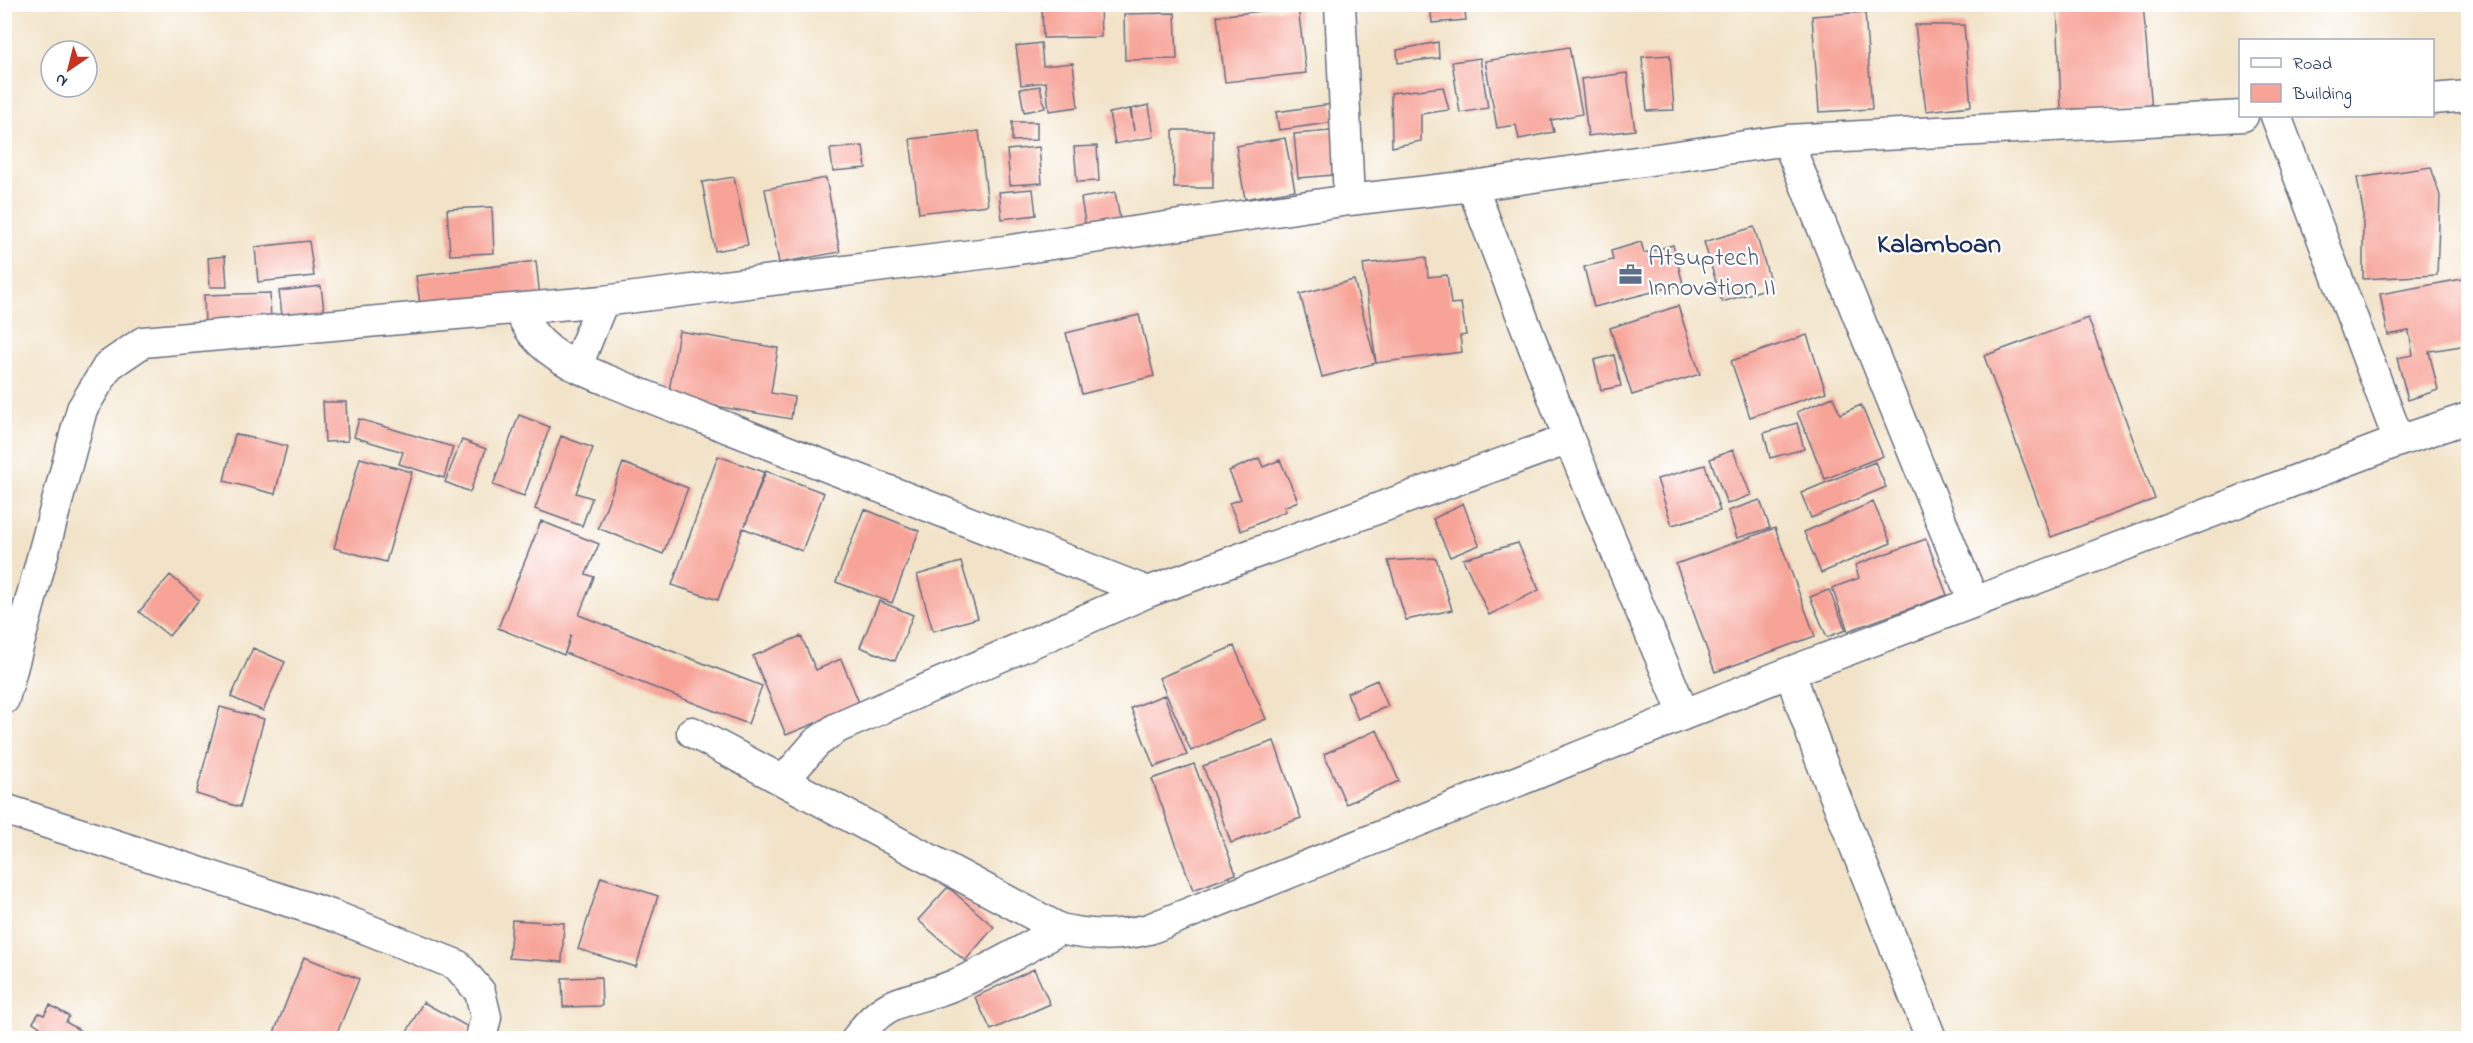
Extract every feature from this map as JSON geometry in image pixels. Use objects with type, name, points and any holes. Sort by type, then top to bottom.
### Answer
[{"type":"street","points":[[1340,4],[1348,200]]},
{"type":"street","points":[[2434,99],[2469,96]]},
{"type":"street","points":[[4,699],[82,410],[108,366],[143,342],[603,302],[1005,251],[1348,200],[1472,186],[1787,140],[2239,116]]},
{"type":"street","points":[[2276,117],[2399,441]]},
{"type":"street","points":[[1787,140],[1973,600]]},
{"type":"street","points":[[1472,186],[1569,439],[1684,714]]},
{"type":"street","points":[[577,366],[603,302]]},
{"type":"street","points":[[519,311],[534,335],[553,352],[577,366],[636,392],[1148,592]]},
{"type":"street","points":[[692,732],[1060,929],[1093,936],[1123,936],[1149,929],[1973,600],[2399,441],[2469,418]]},
{"type":"street","points":[[784,780],[816,742],[837,728],[1148,592],[1569,439]]},
{"type":"street","points":[[1790,672],[1820,758],[1931,1038]]},
{"type":"street","points":[[4,809],[333,916],[457,966],[480,992],[486,1017],[481,1038]]},
{"type":"street","points":[[857,1038],[880,1011],[902,999],[952,986],[1004,962],[1060,929]]},
{"type":"building","points":[[1042,4],[1100,4],[1101,37],[1043,38]]},
{"type":"building","points":[[1430,4],[1464,4],[1466,20],[1432,23]]},
{"type":"building","points":[[2057,4],[2143,4],[2152,110],[2061,109]]},
{"type":"building","points":[[1298,7],[1306,73],[1225,82],[1217,16]]},
{"type":"building","points":[[1865,12],[1872,109],[1819,112],[1812,16]]},
{"type":"building","points":[[1175,13],[1177,59],[1125,60],[1124,14]]},
{"type":"building","points":[[1915,25],[1964,25],[1971,106],[1926,111]]},
{"type":"building","points":[[1438,42],[1439,58],[1398,63],[1397,50]]},
{"type":"building","points":[[1041,43],[1043,66],[1073,63],[1078,107],[1049,111],[1046,82],[1021,85],[1016,46]]},
{"type":"building","points":[[1569,47],[1582,114],[1551,120],[1554,132],[1519,139],[1516,125],[1497,128],[1485,61]]},
{"type":"building","points":[[1670,55],[1674,110],[1647,111],[1642,57]]},
{"type":"building","points":[[1480,58],[1488,108],[1460,113],[1452,62]]},
{"type":"building","points":[[1627,73],[1635,130],[1588,136],[1581,79]]},
{"type":"building","points":[[1040,86],[1045,108],[1024,112],[1020,89]]},
{"type":"building","points":[[1443,87],[1449,110],[1421,114],[1421,141],[1392,147],[1391,93]]},
{"type":"building","points":[[1332,104],[1335,122],[1279,130],[1276,112]]},
{"type":"building","points":[[1149,105],[1154,137],[1115,144],[1109,113],[1130,109],[1134,131],[1131,109]]},
{"type":"building","points":[[1012,122],[1037,122],[1037,140],[1012,141]]},
{"type":"building","points":[[1173,130],[1213,130],[1213,188],[1174,188]]},
{"type":"building","points":[[1341,130],[1345,174],[1298,178],[1294,134]]},
{"type":"building","points":[[979,131],[988,205],[919,213],[910,139]]},
{"type":"building","points":[[1285,138],[1295,190],[1245,199],[1236,146]]},
{"type":"building","points":[[863,146],[866,168],[833,171],[830,149]]},
{"type":"building","points":[[1097,146],[1099,181],[1077,182],[1074,147]]},
{"type":"building","points":[[1039,147],[1042,183],[1010,185],[1007,150]]},
{"type":"building","points":[[2431,167],[2440,196],[2437,275],[2363,279],[2363,211],[2357,178]]},
{"type":"building","points":[[734,177],[748,245],[715,251],[702,182]]},
{"type":"building","points":[[826,178],[840,252],[779,263],[765,189]]},
{"type":"building","points":[[1033,189],[1036,215],[1002,219],[999,192]]},
{"type":"building","points":[[1115,192],[1122,229],[1087,235],[1081,198]]},
{"type":"building","points":[[492,207],[494,253],[450,255],[447,209]]},
{"type":"building","points":[[1754,227],[1772,287],[1722,302],[1704,242]]},
{"type":"building","points":[[309,241],[314,276],[258,282],[255,247]]},
{"type":"building","points":[[1641,242],[1644,253],[1673,245],[1683,284],[1594,307],[1584,267],[1613,260],[1611,251]]},
{"type":"building","points":[[225,256],[227,287],[210,287],[208,258]]},
{"type":"building","points":[[1426,257],[1428,277],[1447,275],[1451,304],[1461,303],[1466,335],[1460,336],[1462,352],[1376,363],[1363,264]]},
{"type":"building","points":[[536,261],[540,297],[421,311],[416,276]]},
{"type":"building","points":[[2468,278],[2468,345],[2429,351],[2438,390],[2408,400],[2397,358],[2413,355],[2409,331],[2388,335],[2380,294]]},
{"type":"building","points":[[1354,280],[1376,363],[1322,377],[1300,294]]},
{"type":"building","points":[[321,286],[325,318],[283,323],[279,291]]},
{"type":"building","points":[[270,293],[271,324],[205,326],[204,295]]},
{"type":"building","points":[[1678,306],[1700,374],[1632,395],[1610,328]]},
{"type":"building","points":[[1139,315],[1154,376],[1082,394],[1066,333]]},
{"type":"building","points":[[2088,318],[2155,499],[2051,537],[1984,356]]},
{"type":"building","points":[[679,331],[778,348],[771,393],[794,397],[791,419],[668,398]]},
{"type":"building","points":[[1807,335],[1826,392],[1750,417],[1731,361]]},
{"type":"building","points":[[1614,355],[1621,386],[1601,390],[1594,360]]},
{"type":"building","points":[[1833,397],[1840,414],[1861,405],[1883,456],[1825,479],[1797,412]]},
{"type":"building","points":[[323,402],[346,402],[348,441],[325,442]]},
{"type":"building","points":[[519,415],[550,427],[524,496],[493,485]]},
{"type":"building","points":[[359,419],[453,447],[444,478],[399,464],[403,452],[354,437]]},
{"type":"building","points":[[1797,423],[1804,449],[1770,458],[1764,433]]},
{"type":"building","points":[[235,434],[287,446],[275,494],[224,481]]},
{"type":"building","points":[[561,436],[593,448],[576,493],[592,498],[582,526],[535,509]]},
{"type":"building","points":[[462,440],[486,449],[470,492],[445,482]]},
{"type":"building","points":[[1733,450],[1751,495],[1727,504],[1710,459]]},
{"type":"building","points":[[718,456],[764,472],[745,526],[766,471],[824,493],[802,551],[743,528],[718,600],[672,585]]},
{"type":"building","points":[[360,458],[412,472],[386,562],[334,548]]},
{"type":"building","points":[[1259,458],[1263,467],[1280,460],[1298,501],[1284,507],[1286,511],[1241,531],[1229,503],[1241,499],[1229,471]]},
{"type":"building","points":[[1875,462],[1886,487],[1811,518],[1801,493]]},
{"type":"building","points":[[623,463],[688,488],[663,554],[598,528]]},
{"type":"building","points":[[1705,465],[1720,511],[1672,525],[1657,479]]},
{"type":"building","points":[[1760,500],[1770,528],[1737,538],[1728,511]]},
{"type":"building","points":[[1873,502],[1891,543],[1821,573],[1804,532]]},
{"type":"building","points":[[1463,503],[1479,545],[1450,557],[1433,519]]},
{"type":"building","points":[[864,509],[919,531],[892,603],[836,582]]},
{"type":"building","points":[[541,521],[599,544],[586,574],[594,577],[579,615],[762,686],[748,724],[565,653],[571,635],[564,655],[498,628]]},
{"type":"building","points":[[1775,528],[1815,636],[1715,672],[1676,564]]},
{"type":"building","points":[[1926,539],[1947,595],[1848,631],[1832,588],[1859,578],[1855,565]]},
{"type":"building","points":[[1518,543],[1539,590],[1489,615],[1463,559]]},
{"type":"building","points":[[1436,558],[1452,610],[1406,620],[1388,561]]},
{"type":"building","points":[[961,562],[978,618],[933,631],[917,575]]},
{"type":"building","points":[[170,575],[199,600],[169,636],[139,612]]},
{"type":"building","points":[[1829,590],[1846,630],[1827,637],[1810,597]]},
{"type":"building","points":[[879,601],[913,615],[895,661],[860,647]]},
{"type":"building","points":[[801,636],[816,670],[841,659],[860,705],[786,735],[753,656]]},
{"type":"building","points":[[1234,646],[1266,719],[1191,751],[1159,678]]},
{"type":"building","points":[[253,648],[285,662],[263,711],[231,697]]},
{"type":"building","points":[[1377,680],[1388,706],[1358,719],[1347,693]]},
{"type":"building","points":[[1164,695],[1187,755],[1154,767],[1131,708]]},
{"type":"building","points":[[220,707],[264,719],[240,807],[196,794]]},
{"type":"building","points":[[1377,730],[1399,781],[1346,804],[1324,754]]},
{"type":"building","points":[[1274,741],[1301,818],[1231,843],[1203,766]]},
{"type":"building","points":[[1194,764],[1236,874],[1193,890],[1152,779]]},
{"type":"building","points":[[601,877],[658,896],[636,967],[578,949]]},
{"type":"building","points":[[948,887],[994,927],[965,961],[918,920]]},
{"type":"building","points":[[512,920],[564,923],[562,962],[509,958]]},
{"type":"building","points":[[304,957],[359,979],[335,1038],[272,1038]]},
{"type":"building","points":[[1034,969],[1050,1004],[991,1030],[975,997]]},
{"type":"building","points":[[601,977],[602,1006],[563,1007],[562,978]]},
{"type":"building","points":[[423,1002],[470,1028],[464,1038],[404,1038]]},
{"type":"building","points":[[50,1005],[69,1016],[66,1022],[84,1033],[81,1038],[39,1038],[41,1036],[37,1033],[40,1027],[33,1022],[39,1013],[44,1015]]},
{"type":"place","name":"Atsuptech Innovation II","points":[[1630,274]]},
{"type":"district","name":"Kalamboan","points":[[1939,245]]}]
